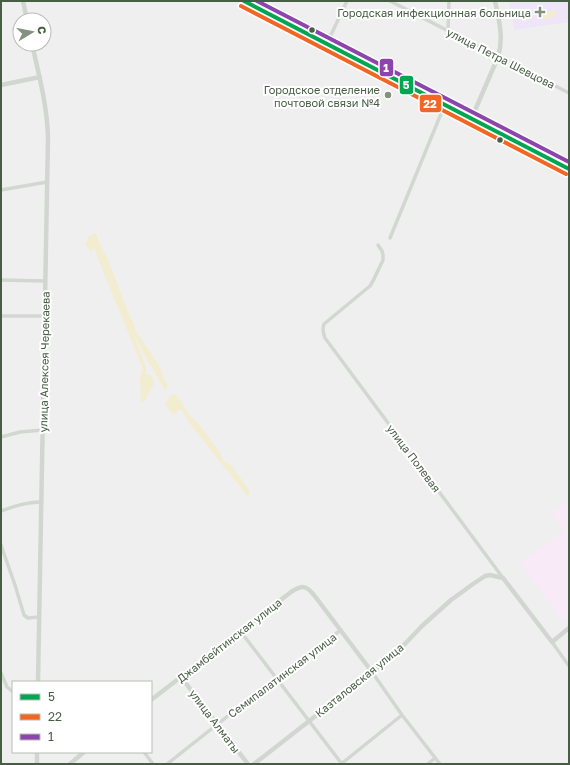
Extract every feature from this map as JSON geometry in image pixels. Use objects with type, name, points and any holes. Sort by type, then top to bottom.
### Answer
[{"type":"main road","points":[[244,1],[446,102],[569,168]]},
{"type":"main road","points":[[256,1],[328,42]]},
{"type":"main road","points":[[473,116],[569,162]]},
{"type":"street","points":[[23,1],[25,12]]},
{"type":"street","points":[[328,42],[347,1]]},
{"type":"street","name":"улица Петра Шевцова","points":[[390,1],[569,93]]},
{"type":"street","points":[[448,31],[449,1]]},
{"type":"street","points":[[473,116],[498,57],[501,43],[495,1]]},
{"type":"street","name":"улица Алексея Черекаева","points":[[34,52],[40,77],[48,126],[38,681]]},
{"type":"street","points":[[1,85],[40,77]]},
{"type":"street","points":[[390,238],[446,102]]},
{"type":"street","points":[[1,190],[47,182]]},
{"type":"street","name":"улица Полевая","points":[[378,245],[382,250],[383,260],[376,276],[370,286],[324,324],[323,328],[325,338],[503,578]]},
{"type":"street","points":[[1,280],[46,281]]},
{"type":"street","points":[[1,316],[45,316]]},
{"type":"street","points":[[1,437],[20,432],[43,430]]},
{"type":"street","points":[[1,511],[33,502],[41,502]]},
{"type":"street","points":[[1,545],[24,615],[28,618],[39,617]]},
{"type":"street","name":"Казталовская улица","points":[[254,764],[401,648],[422,626],[451,600],[484,576],[490,575],[503,578]]},
{"type":"street","points":[[503,578],[569,666]]},
{"type":"street","name":"Джамбейтинская улица","points":[[152,699],[296,589],[306,587],[309,589],[341,630]]},
{"type":"street","points":[[552,642],[569,628]]},
{"type":"street","points":[[341,630],[402,715],[440,764]]},
{"type":"street","name":"Семипалатинская улица","points":[[167,764],[276,678],[341,630]]},
{"type":"street","points":[[241,632],[342,764],[402,715]]},
{"type":"street","points":[[1,673],[7,687],[12,691]]},
{"type":"street","name":"улица Алматы","points":[[182,677],[248,764]]},
{"type":"street","points":[[37,753],[37,764]]},
{"type":"street","points":[[70,764],[83,753]]},
{"type":"street","points":[[145,753],[153,764]]},
{"type":"street","points":[[428,764],[435,758]]},
{"type":"shaded area","name":"Городская инфекционная больница","points":[[509,1],[569,1],[569,22],[514,30]]},
{"type":"shaded area","points":[[558,10],[554,17],[544,19],[539,13]]},
{"type":"shaded area","points":[[96,233],[137,331],[156,361],[164,379],[168,384],[165,391],[132,331],[146,367],[146,374],[152,376],[154,384],[144,402],[141,402],[140,377],[143,369],[96,254],[95,248],[91,252],[85,245],[89,236]]},
{"type":"shaded area","points":[[175,394],[191,417],[199,424],[221,454],[222,459],[231,465],[250,491],[248,497],[189,423],[181,409],[173,415],[165,405],[168,398]]},
{"type":"shaded area","points":[[569,500],[569,617],[564,621],[520,563],[564,530],[551,513]]},
{"type":"transit line","name":"5","points":[[244,1],[569,169]]},
{"type":"transit line","name":"1","points":[[257,1],[569,162]]},
{"type":"transit line","name":"22","points":[[241,6],[566,174]]},
{"type":"place","name":"Городская инфекционная больница","points":[[540,12]]},
{"type":"place","name":"Городское отделение почтовой связи №4","points":[[388,95]]}]
